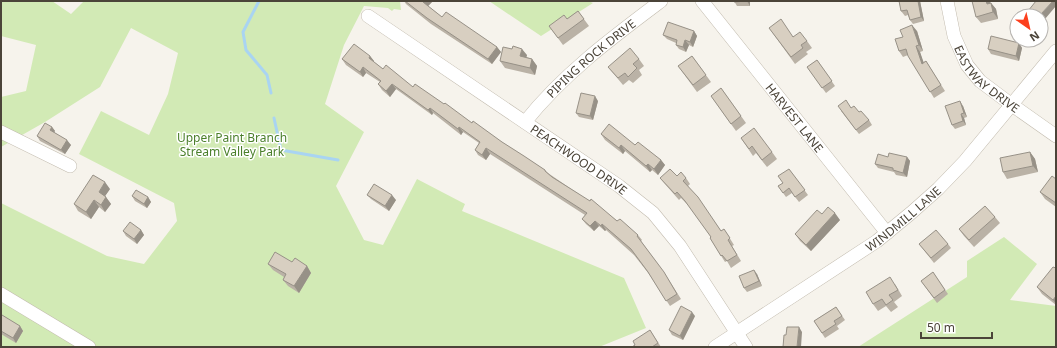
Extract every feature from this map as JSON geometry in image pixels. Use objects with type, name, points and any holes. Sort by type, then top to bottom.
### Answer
[{"type":"street","name":"PIPING ROCK DRIVE","points":[[525,122],[544,99],[594,52],[662,1]]},
{"type":"street","name":"HARVEST LANE","points":[[702,1],[887,233]]},
{"type":"street","name":"EASTWAY DRIVE","points":[[946,1],[954,36],[962,56],[967,65],[980,81],[1056,136]]},
{"type":"street","name":"PEACHWOOD DRIVE","points":[[368,16],[619,186],[653,213],[680,246],[746,347]]},
{"type":"street","name":"WINDMILL LANE","points":[[715,347],[887,233],[925,201],[952,176],[980,144],[1056,51]]},
{"type":"street","points":[[1,132],[70,166]]},
{"type":"street","points":[[1,294],[89,347]]},
{"type":"green space","name":"Upper Paint Branch Stream Valley Park","points":[[1,1],[52,1],[71,14],[84,1],[400,1],[401,10],[394,9],[392,11],[388,8],[364,6],[344,45],[325,104],[364,132],[336,186],[364,240],[383,245],[417,179],[465,204],[462,211],[624,278],[646,328],[599,347],[1,347],[1,203],[107,256],[144,264],[177,221],[174,203],[79,154],[101,111],[149,135],[168,94],[178,53],[131,28],[100,87],[45,122],[1,147],[1,97],[26,91],[36,45],[1,36]]},
{"type":"green space","points":[[489,1],[588,1],[593,3],[541,36]]},
{"type":"green space","points":[[1004,237],[1037,264],[1010,300],[1056,306],[1056,347],[858,347],[967,277],[967,261]]},
{"type":"building","points":[[405,1],[424,1],[423,2],[442,17],[446,12],[497,47],[488,59],[427,18]]},
{"type":"building","points":[[899,1],[918,1],[921,17],[910,20],[907,10],[901,11]]},
{"type":"building","points":[[972,1],[986,1],[987,4],[991,3],[993,12],[976,17]]},
{"type":"building","points":[[1036,1],[1053,1],[1047,8],[1030,8]]},
{"type":"building","points":[[578,11],[584,19],[558,38],[549,26],[564,15],[567,19]]},
{"type":"building","points":[[781,19],[793,37],[800,32],[807,41],[801,45],[803,48],[791,57],[769,28]]},
{"type":"building","points":[[668,22],[694,31],[690,42],[685,40],[683,47],[676,45],[677,40],[663,35]]},
{"type":"building","points":[[912,25],[919,45],[916,46],[922,64],[926,61],[941,85],[930,92],[908,56],[906,49],[899,51],[895,39],[903,37],[900,30]]},
{"type":"building","points":[[991,36],[1009,40],[1009,48],[1018,48],[1016,56],[988,49]]},
{"type":"building","points":[[354,44],[370,56],[369,58],[383,69],[386,65],[413,87],[415,84],[444,104],[445,103],[472,123],[473,121],[545,170],[552,177],[590,201],[591,199],[617,221],[620,219],[638,235],[637,236],[664,272],[677,294],[666,301],[648,272],[631,249],[602,224],[601,226],[595,221],[590,226],[582,219],[587,213],[486,148],[482,155],[475,150],[480,142],[459,127],[458,129],[430,108],[428,110],[392,84],[386,91],[378,84],[381,81],[363,67],[360,72],[342,59]]},
{"type":"building","points":[[513,46],[522,49],[520,56],[532,59],[530,68],[500,61],[503,47],[512,49]]},
{"type":"building","points":[[630,48],[639,59],[633,64],[637,68],[628,77],[625,73],[618,78],[608,67]]},
{"type":"building","points":[[692,56],[706,75],[693,85],[678,66]]},
{"type":"building","points":[[817,60],[832,81],[822,88],[807,67]]},
{"type":"building","points":[[721,88],[741,116],[731,124],[711,96]]},
{"type":"building","points":[[581,93],[595,96],[590,116],[576,113]]},
{"type":"building","points":[[846,100],[851,108],[854,106],[869,120],[856,130],[838,106]]},
{"type":"building","points":[[960,101],[964,113],[961,114],[963,121],[952,125],[945,106]]},
{"type":"building","points":[[45,123],[52,127],[50,130],[67,140],[61,150],[37,136]]},
{"type":"building","points":[[609,124],[635,145],[638,142],[661,160],[654,169],[648,164],[646,166],[621,145],[619,148],[601,134]]},
{"type":"building","points":[[754,128],[772,152],[762,160],[752,146],[749,149],[741,138]]},
{"type":"building","points":[[1030,152],[1033,166],[1003,172],[1000,158]]},
{"type":"building","points":[[889,153],[907,157],[903,173],[893,170],[893,168],[875,164],[878,154],[888,157]]},
{"type":"building","points":[[670,169],[677,176],[681,172],[686,178],[683,181],[698,197],[721,231],[724,229],[730,238],[728,240],[737,255],[727,261],[722,255],[721,256],[710,238],[711,237],[685,201],[677,192],[675,194],[660,178]]},
{"type":"building","points":[[789,169],[805,190],[795,197],[789,188],[783,193],[778,186],[783,183],[778,176]]},
{"type":"building","points":[[93,175],[105,182],[99,192],[106,197],[101,205],[94,200],[86,212],[74,204]]},
{"type":"building","points":[[1052,176],[1056,179],[1056,203],[1040,192]]},
{"type":"building","points":[[374,184],[392,195],[385,206],[367,195]]},
{"type":"building","points":[[136,190],[148,197],[144,204],[132,196]]},
{"type":"building","points":[[985,206],[995,217],[969,240],[959,229]]},
{"type":"building","points":[[828,207],[835,213],[806,245],[795,234],[817,210],[822,214]]},
{"type":"building","points":[[130,222],[141,230],[134,239],[123,231]]},
{"type":"building","points":[[936,230],[948,244],[931,258],[919,244]]},
{"type":"building","points":[[275,252],[292,262],[295,258],[307,266],[294,286],[283,280],[286,274],[268,264]]},
{"type":"building","points":[[1053,267],[1056,268],[1056,296],[1053,300],[1037,287]]},
{"type":"building","points":[[754,270],[759,281],[744,288],[739,276]]},
{"type":"building","points":[[933,272],[945,290],[934,298],[921,281]]},
{"type":"building","points":[[890,277],[898,290],[889,295],[893,300],[886,305],[882,299],[873,304],[866,292]]},
{"type":"building","points":[[681,306],[692,312],[680,336],[669,330]]},
{"type":"building","points":[[836,307],[842,316],[834,321],[836,324],[822,333],[814,321]]},
{"type":"building","points":[[2,315],[20,326],[13,338],[1,331]]},
{"type":"building","points":[[787,327],[799,327],[797,347],[783,347],[784,335],[786,335]]},
{"type":"building","points":[[650,330],[658,343],[652,347],[632,347],[635,345],[633,341]]},
{"type":"waterway","points":[[259,1],[243,32],[246,50],[267,75],[271,93]]},
{"type":"waterway","points":[[274,118],[281,150],[338,160]]}]
